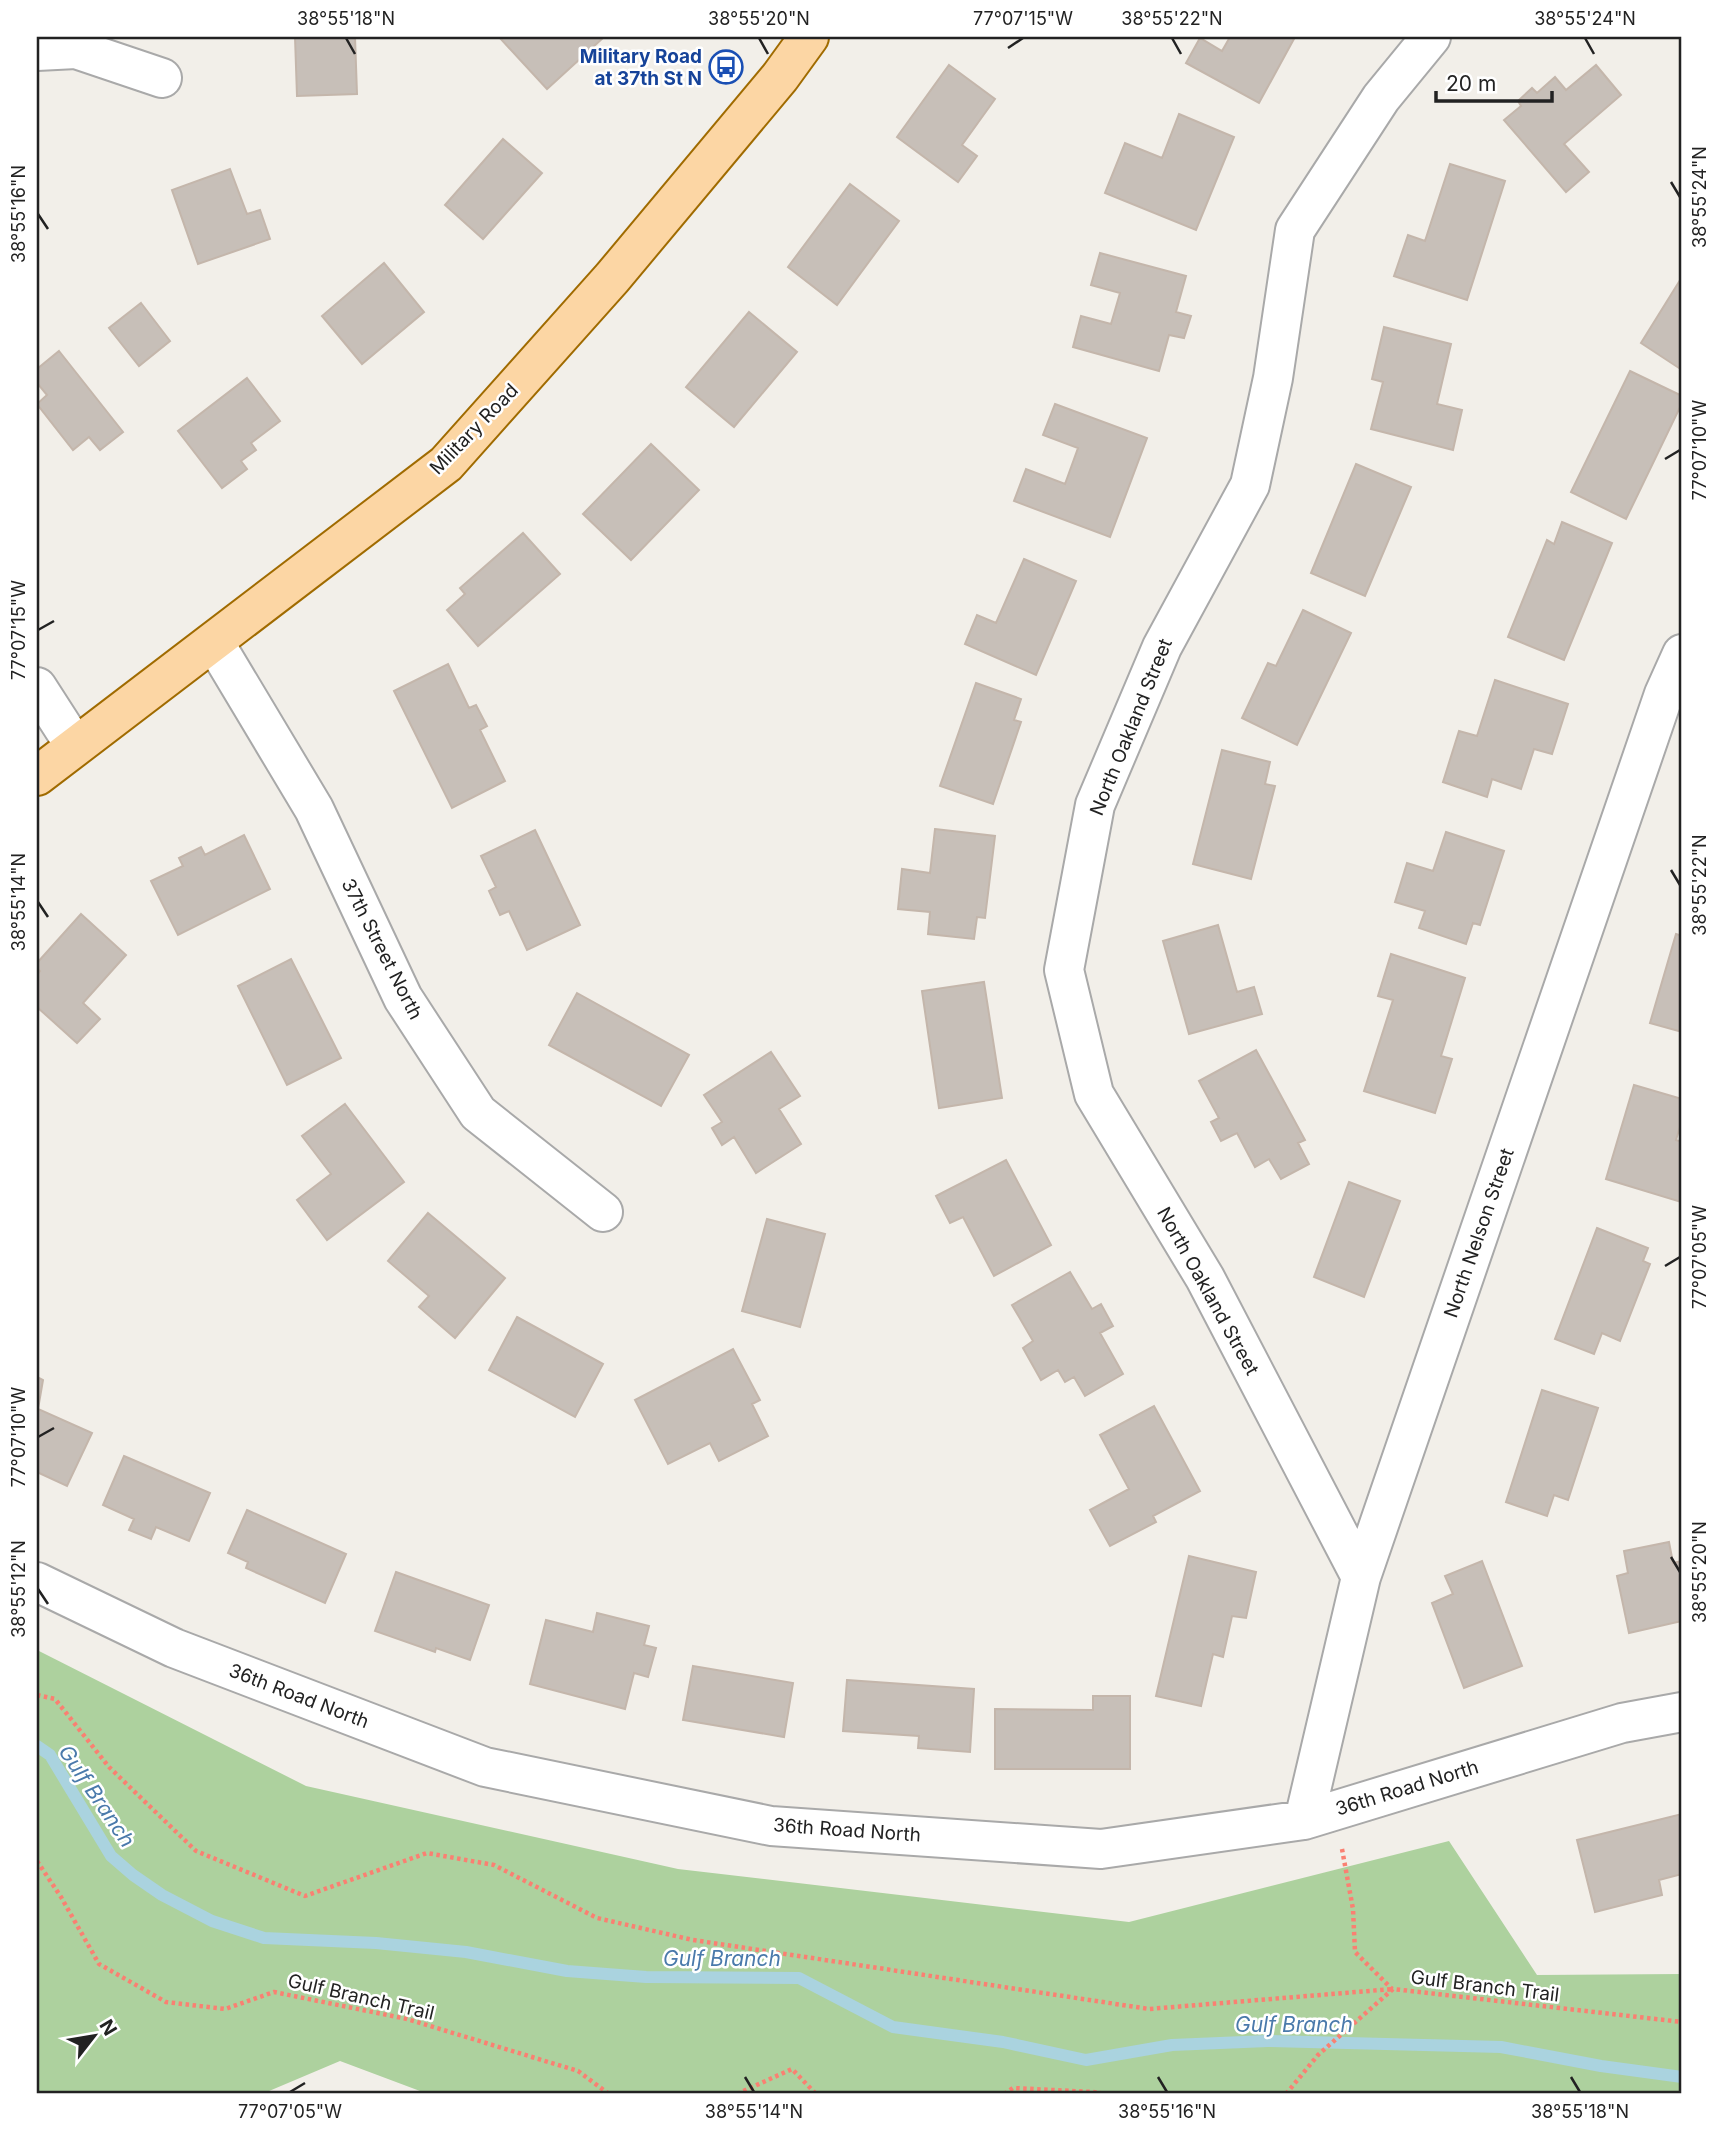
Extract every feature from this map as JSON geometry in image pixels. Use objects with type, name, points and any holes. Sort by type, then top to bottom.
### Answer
[{"type":"main road","name":"Military Road","points":[[37,776],[446,464],[620,268],[780,77],[809,37]]},
{"type":"street","name":"North Oakland Street","points":[[1361,1577],[1205,1278],[1094,1094],[1065,970],[1095,805],[1162,647],[1250,485],[1273,378],[1295,230],[1381,98],[1431,37]]},
{"type":"street","points":[[37,51],[76,49],[162,78]]},
{"type":"street","name":"37th Street North","points":[[214,642],[314,809],[403,998],[478,1113],[603,1212]]},
{"type":"street","name":"North Nelson Street","points":[[1320,1815],[1361,1577],[1664,694],[1682,654]]},
{"type":"street","points":[[37,687],[75,746]]},
{"type":"street","name":"36th Road North","points":[[37,1583],[174,1648],[485,1767],[771,1826],[1101,1849],[1320,1815],[1622,1723],[1682,1712]]},
{"type":"path","points":[[37,1695],[55,1699],[109,1767],[196,1851],[305,1896],[426,1853],[494,1865],[597,1918],[693,1940],[1149,2009],[1393,1989]]},
{"type":"path","points":[[1320,1815],[1353,1909],[1355,1952],[1393,1989]]},
{"type":"path","name":"Gulf Branch Trail","points":[[37,1861],[99,1964],[166,2002],[225,2009],[274,1992],[380,2014],[420,2023],[579,2071],[609,2094]]},
{"type":"path","name":"Gulf Branch Trail","points":[[1286,2094],[1318,2055],[1393,1989],[1682,2022]]},
{"type":"path","points":[[737,2094],[792,2069],[816,2094]]},
{"type":"path","points":[[1004,2094],[1013,2088],[1106,2094]]},
{"type":"green space","points":[[37,1650],[306,1786],[678,1869],[1129,1922],[1449,1841],[1537,1975],[1682,1974],[1682,2094],[428,2094],[340,2061],[262,2094],[37,2094]]},
{"type":"building","points":[[295,37],[355,37],[357,94],[297,96]]},
{"type":"building","points":[[499,37],[604,37],[547,89]]},
{"type":"building","points":[[1230,37],[1295,37],[1259,103],[1186,63],[1200,38],[1222,51]]},
{"type":"building","points":[[949,65],[995,99],[962,145],[977,156],[958,182],[897,137]]},
{"type":"building","points":[[1596,65],[1621,95],[1564,144],[1589,172],[1566,192],[1504,120],[1521,106],[1518,101],[1532,88],[1537,93],[1555,77],[1566,90]]},
{"type":"building","points":[[1179,114],[1234,137],[1196,230],[1105,193],[1125,143],[1162,158]]},
{"type":"building","points":[[503,139],[542,173],[483,239],[445,205]]},
{"type":"building","points":[[1450,164],[1505,181],[1467,300],[1394,276],[1408,235],[1425,241]]},
{"type":"building","points":[[230,169],[247,214],[260,210],[270,239],[198,264],[172,190]]},
{"type":"building","points":[[850,184],[899,221],[837,305],[788,267]]},
{"type":"building","points":[[1100,253],[1186,276],[1176,312],[1191,316],[1184,338],[1169,335],[1159,371],[1073,347],[1081,316],[1111,324],[1120,293],[1091,285]]},
{"type":"building","points":[[384,263],[424,312],[362,364],[322,316]]},
{"type":"building","points":[[1682,277],[1682,370],[1641,343]]},
{"type":"building","points":[[141,303],[170,341],[139,366],[109,328]]},
{"type":"building","points":[[749,312],[797,352],[734,427],[686,387]]},
{"type":"building","points":[[1384,327],[1451,344],[1437,404],[1462,410],[1453,450],[1371,429],[1383,382],[1372,379]]},
{"type":"building","points":[[59,351],[123,432],[100,450],[89,437],[73,450],[37,404],[47,395],[37,383],[37,369]]},
{"type":"building","points":[[1630,371],[1682,396],[1682,403],[1626,519],[1571,492]]},
{"type":"building","points":[[247,378],[280,421],[251,443],[256,450],[241,461],[247,469],[222,488],[178,431]]},
{"type":"building","points":[[1055,404],[1147,438],[1110,537],[1014,501],[1026,469],[1065,484],[1078,448],[1043,435]]},
{"type":"building","points":[[651,444],[699,490],[631,560],[583,514]]},
{"type":"building","points":[[1356,464],[1411,487],[1365,596],[1311,573]]},
{"type":"building","points":[[1562,522],[1612,543],[1564,660],[1508,637],[1547,540],[1554,544]]},
{"type":"building","points":[[523,533],[560,574],[478,646],[447,610],[465,594],[460,588]]},
{"type":"building","points":[[1024,559],[1076,581],[1036,675],[965,644],[977,615],[996,623]]},
{"type":"building","points":[[1303,610],[1351,633],[1297,745],[1242,718],[1268,663],[1276,666]]},
{"type":"building","points":[[448,664],[469,708],[476,705],[487,726],[480,730],[505,781],[452,808],[394,691]]},
{"type":"building","points":[[1495,680],[1568,704],[1552,754],[1534,749],[1521,789],[1492,779],[1487,797],[1443,782],[1459,731],[1477,736]]},
{"type":"building","points":[[976,683],[1021,699],[1014,720],[1021,722],[993,804],[940,786]]},
{"type":"building","points":[[1222,750],[1270,762],[1265,784],[1275,786],[1251,879],[1193,864]]},
{"type":"building","points":[[935,829],[995,836],[985,918],[977,917],[974,939],[928,934],[930,912],[898,909],[902,869],[930,873]]},
{"type":"building","points":[[535,830],[580,925],[527,950],[509,911],[500,915],[489,891],[496,887],[481,856]]},
{"type":"building","points":[[1446,832],[1504,851],[1480,925],[1473,923],[1466,944],[1419,928],[1425,911],[1395,902],[1407,863],[1433,871]]},
{"type":"building","points":[[244,835],[270,889],[178,935],[151,881],[183,866],[179,858],[201,847],[205,855]]},
{"type":"building","points":[[81,914],[126,955],[83,1003],[100,1019],[77,1043],[37,1007],[37,975],[40,971],[37,963]]},
{"type":"building","points":[[1218,925],[1237,992],[1254,987],[1262,1014],[1189,1034],[1163,941]]},
{"type":"building","points":[[1676,934],[1682,936],[1682,1032],[1650,1023]]},
{"type":"building","points":[[1391,954],[1465,978],[1441,1056],[1452,1059],[1435,1113],[1364,1091],[1393,1000],[1378,996]]},
{"type":"building","points":[[291,959],[341,1058],[287,1085],[238,986]]},
{"type":"building","points":[[984,982],[1002,1098],[939,1108],[922,991]]},
{"type":"building","points":[[577,993],[689,1055],[661,1106],[549,1045]]},
{"type":"building","points":[[1256,1050],[1305,1140],[1298,1143],[1309,1164],[1281,1179],[1269,1159],[1255,1167],[1237,1133],[1221,1141],[1211,1122],[1219,1118],[1199,1081]]},
{"type":"building","points":[[771,1052],[800,1096],[779,1109],[801,1144],[756,1173],[734,1137],[722,1145],[712,1128],[722,1122],[704,1095]]},
{"type":"building","points":[[1634,1085],[1682,1099],[1682,1120],[1676,1140],[1682,1142],[1681,1202],[1606,1179]]},
{"type":"building","points":[[345,1104],[404,1182],[327,1240],[297,1200],[331,1174],[302,1136]]},
{"type":"building","points":[[1006,1160],[1051,1245],[994,1276],[963,1217],[950,1223],[936,1196]]},
{"type":"building","points":[[1349,1182],[1400,1201],[1364,1297],[1314,1277]]},
{"type":"building","points":[[428,1213],[505,1278],[455,1338],[419,1307],[429,1296],[388,1261]]},
{"type":"building","points":[[767,1219],[825,1234],[800,1327],[742,1311]]},
{"type":"building","points":[[1597,1228],[1648,1248],[1643,1261],[1650,1264],[1620,1341],[1602,1333],[1594,1354],[1555,1339]]},
{"type":"building","points":[[1070,1272],[1092,1309],[1101,1304],[1113,1326],[1100,1333],[1123,1374],[1085,1396],[1074,1377],[1065,1382],[1058,1370],[1041,1380],[1023,1348],[1033,1341],[1012,1305]]},
{"type":"building","points":[[517,1317],[603,1364],[575,1417],[489,1370]]},
{"type":"building","points":[[733,1349],[760,1400],[752,1404],[768,1436],[719,1461],[710,1443],[668,1464],[635,1400]]},
{"type":"building","points":[[37,1377],[43,1380],[38,1409],[92,1433],[67,1486],[37,1472]]},
{"type":"building","points":[[1542,1390],[1598,1408],[1568,1500],[1554,1495],[1547,1516],[1506,1502]]},
{"type":"building","points":[[1154,1406],[1200,1491],[1153,1516],[1156,1522],[1110,1546],[1090,1510],[1129,1489],[1100,1435]]},
{"type":"building","points":[[124,1456],[210,1493],[189,1541],[156,1527],[151,1539],[129,1530],[134,1519],[103,1505]]},
{"type":"building","points":[[247,1510],[346,1554],[325,1603],[246,1568],[248,1562],[228,1553]]},
{"type":"building","points":[[1669,1542],[1673,1563],[1682,1561],[1682,1621],[1629,1633],[1617,1576],[1628,1573],[1624,1551]]},
{"type":"building","points":[[1189,1556],[1256,1572],[1246,1618],[1232,1616],[1223,1657],[1213,1654],[1201,1706],[1156,1696]]},
{"type":"building","points":[[1482,1561],[1522,1666],[1464,1688],[1432,1603],[1453,1594],[1445,1576]]},
{"type":"building","points":[[396,1572],[489,1605],[470,1660],[436,1648],[435,1652],[375,1631]]},
{"type":"building","points":[[597,1613],[649,1626],[644,1645],[656,1648],[648,1677],[634,1673],[625,1709],[530,1684],[546,1620],[593,1632]]},
{"type":"building","points":[[693,1666],[793,1683],[784,1737],[683,1720]]},
{"type":"building","points":[[847,1680],[974,1689],[970,1752],[918,1748],[919,1736],[843,1731]]},
{"type":"building","points":[[1093,1696],[1130,1696],[1130,1769],[995,1769],[995,1709],[1093,1710]]},
{"type":"building","points":[[1682,1814],[1682,1874],[1659,1880],[1662,1895],[1595,1912],[1577,1840]]},
{"type":"waterway","name":"Gulf Branch","points":[[37,1746],[50,1755],[111,1856],[133,1875],[162,1895],[212,1921],[264,1938],[376,1943],[466,1952],[567,1971],[646,1977],[799,1978],[893,2027],[1003,2042],[1086,2060],[1172,2045],[1268,2041],[1501,2047],[1601,2066],[1682,2077]]},
{"type":"place","name":"Military Road at 37th St N","points":[[726,67]]}]
